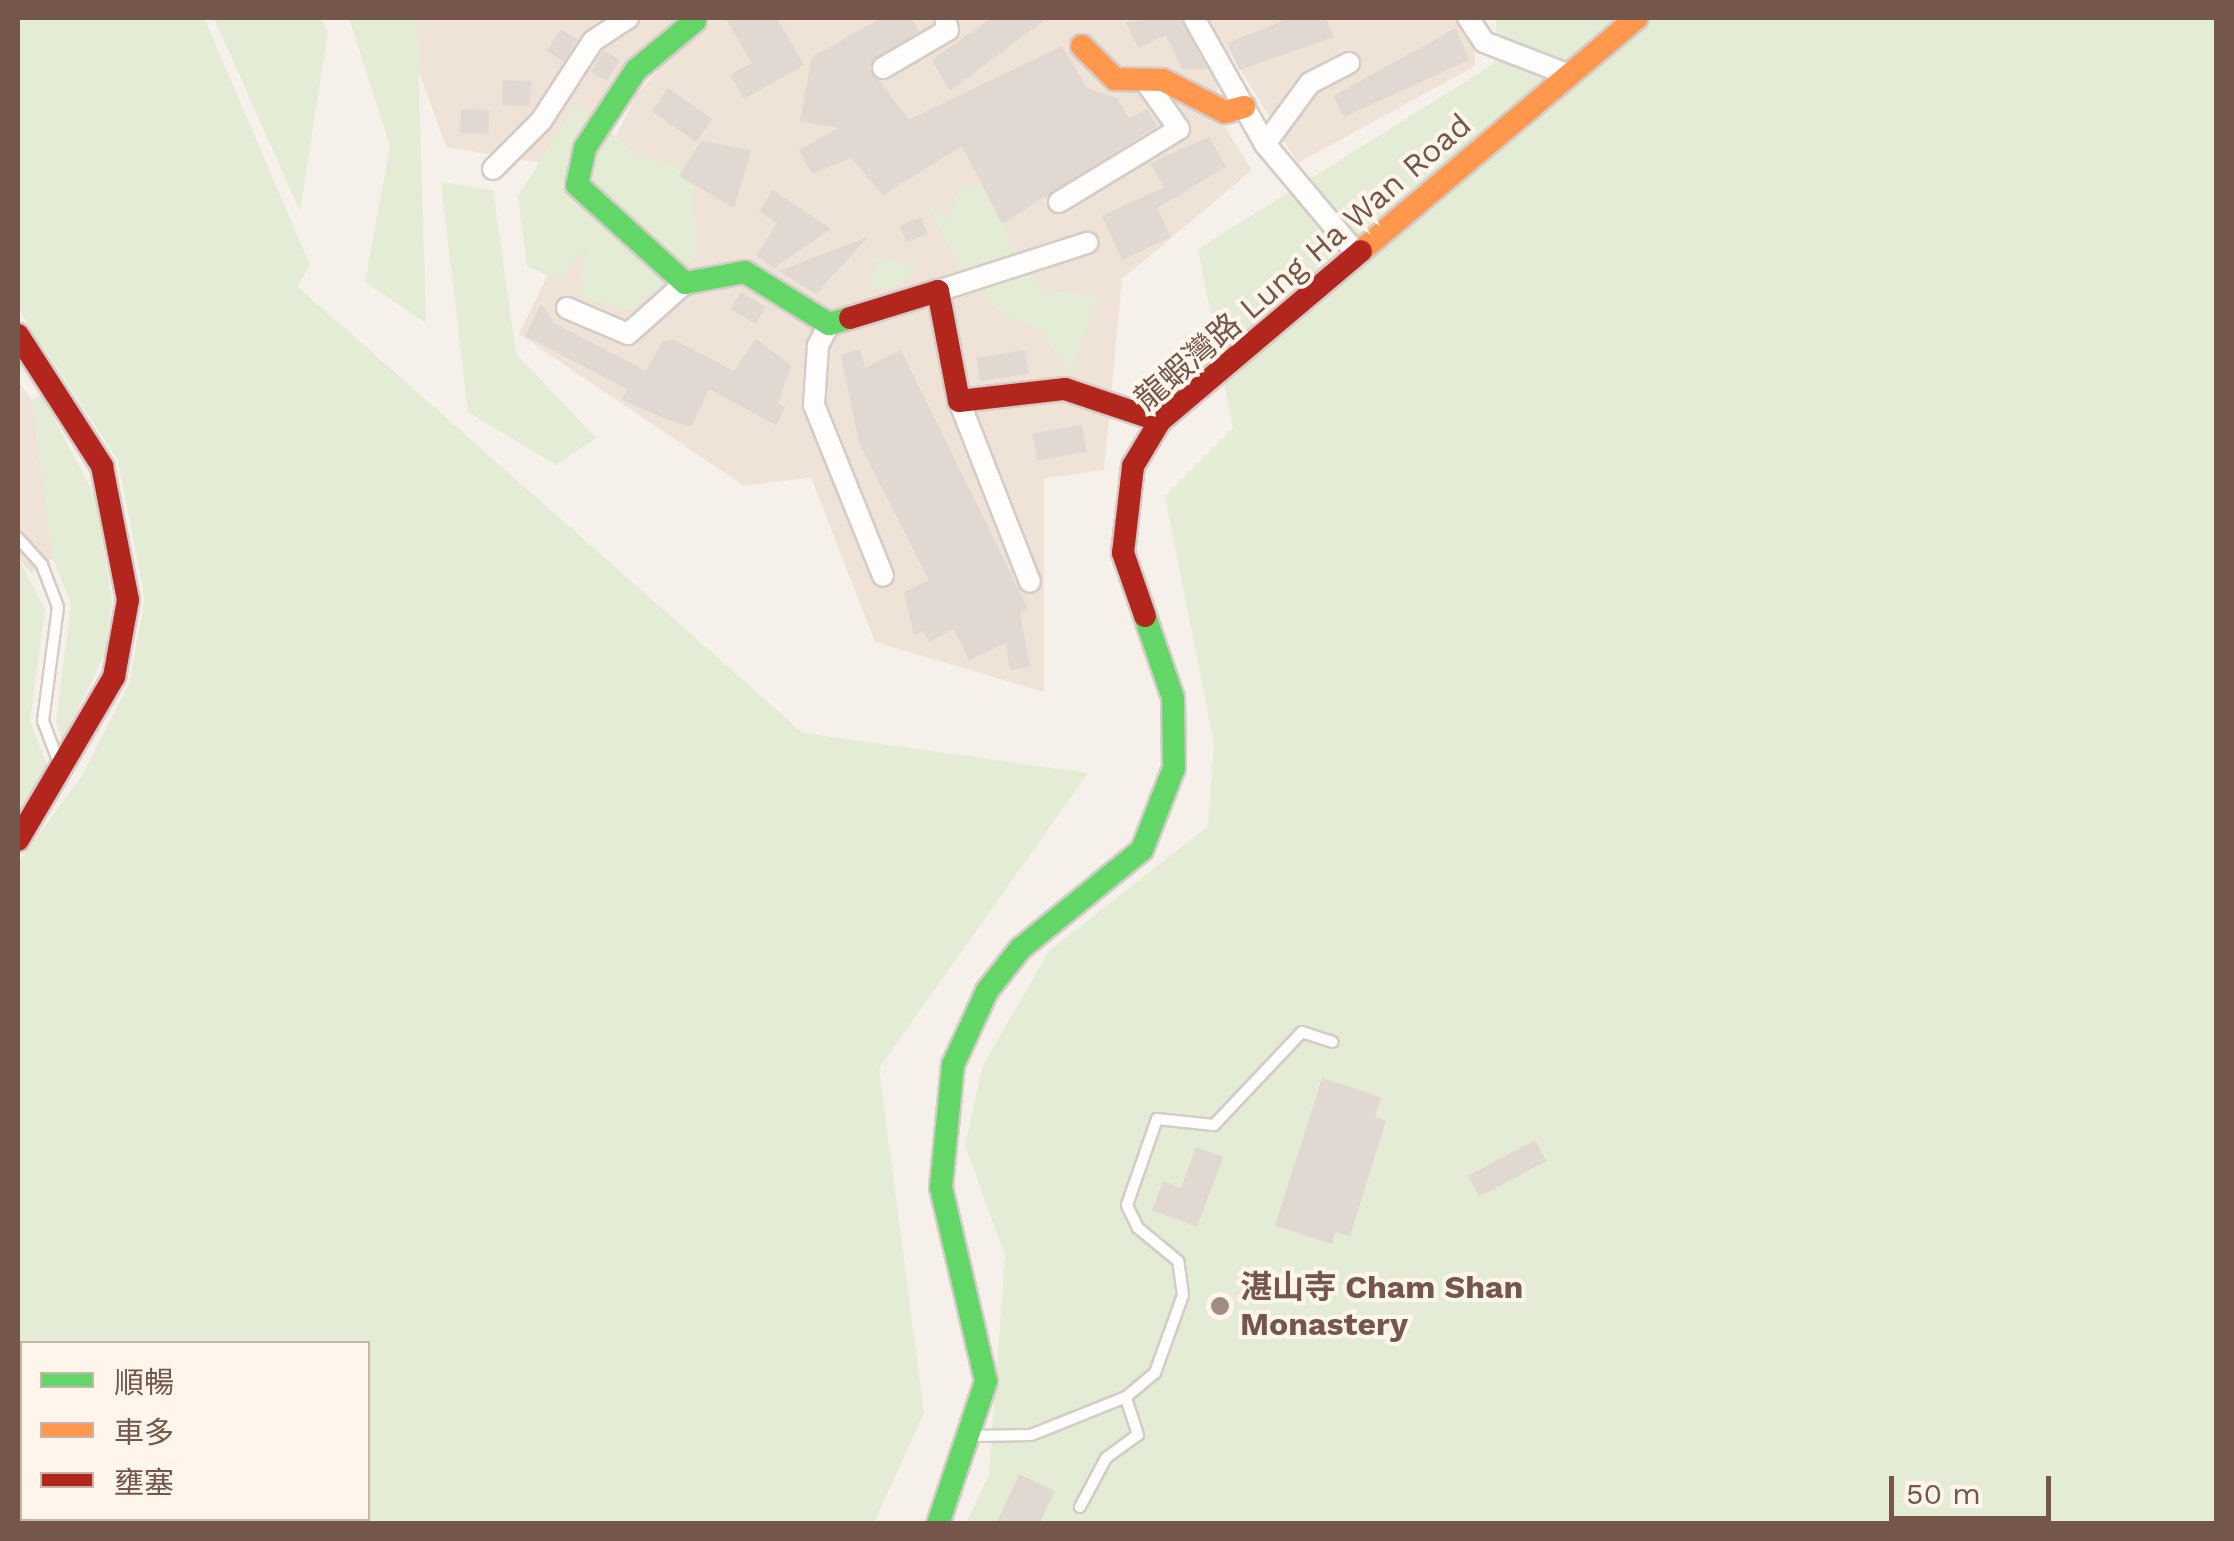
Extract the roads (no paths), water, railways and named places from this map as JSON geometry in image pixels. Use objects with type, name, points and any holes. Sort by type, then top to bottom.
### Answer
[{"type":"street","points":[[493,168],[541,122],[593,41],[628,18]]},
{"type":"street","points":[[883,68],[948,30],[944,18]]},
{"type":"street","points":[[1194,18],[1266,144],[1357,254]]},
{"type":"street","points":[[1468,18],[1484,42],[1569,75]]},
{"type":"street","name":"龍蝦灣路 Lung Ha Wan Road","points":[[938,1524],[974,1436],[986,1358],[946,1214],[943,1112],[988,990],[1040,931],[1129,865],[1163,812],[1177,745],[1173,698],[1122,553],[1133,466],[1160,421],[1637,18]]},
{"type":"street","points":[[685,282],[592,206],[576,164],[636,70],[695,21]]},
{"type":"street","points":[[1082,46],[1116,78],[1148,85],[1164,80],[1225,112],[1244,108]]},
{"type":"street","points":[[1266,144],[1310,83],[1349,64]]},
{"type":"street","points":[[1059,202],[1179,129],[1148,85]]},
{"type":"street","points":[[884,576],[814,405],[818,346],[829,324],[1087,243]]},
{"type":"street","points":[[567,308],[628,334],[685,282],[745,272],[829,324]]},
{"type":"street","points":[[938,291],[959,401],[1030,582]]},
{"type":"street","points":[[18,335],[96,453],[126,580],[121,658],[67,769],[18,840]]},
{"type":"street","points":[[959,401],[1065,389],[1160,421]]},
{"type":"lane","points":[[18,538],[42,565],[58,607],[43,721],[67,769]]},
{"type":"lane","points":[[974,1436],[1021,1438],[1126,1397],[1155,1374],[1184,1295],[1178,1261],[1138,1228],[1127,1204],[1157,1119],[1214,1125],[1279,1066],[1302,1032],[1332,1042]]},
{"type":"lane","points":[[1080,1507],[1106,1458],[1138,1436],[1126,1397]]},
{"type":"place","name":"湛山寺 Cham Shan Monastery","points":[[1220,1306]]}]
